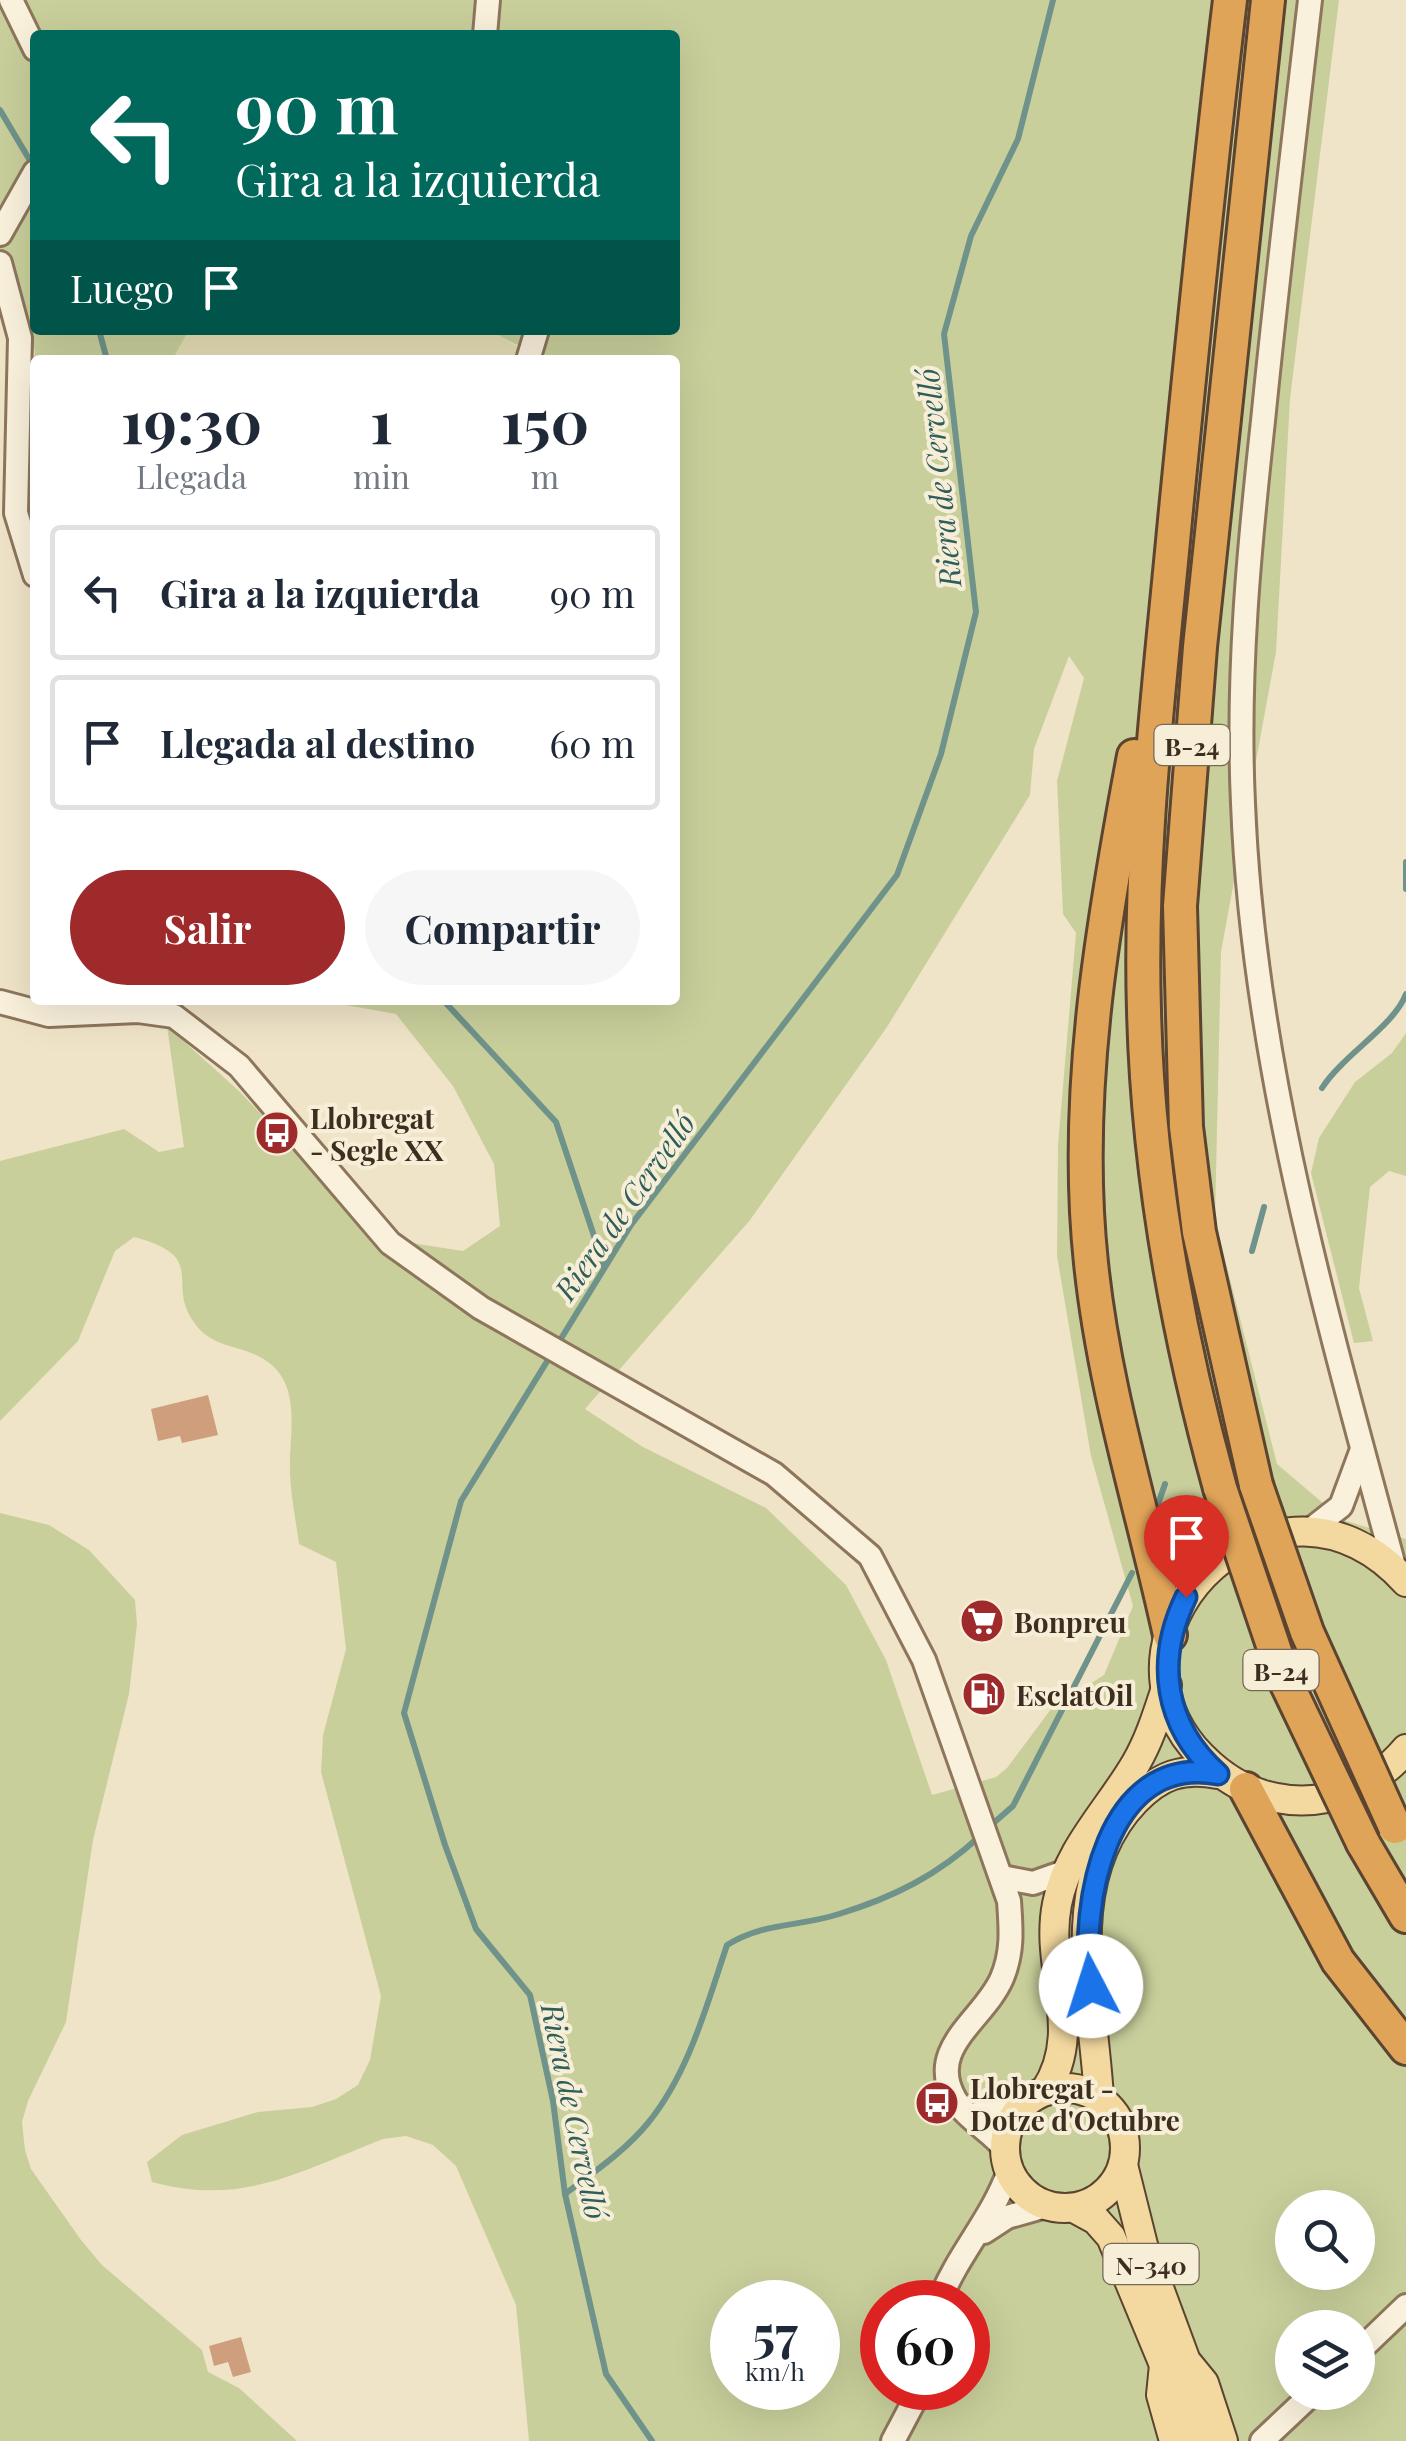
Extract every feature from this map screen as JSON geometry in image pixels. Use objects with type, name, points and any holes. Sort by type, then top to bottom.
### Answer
[{"type":"highway","name":"B-24","points":[[1230,0],[1150,761],[1144,1010],[1150,1124],[1166,1260],[1194,1395],[1220,1488],[1284,1678],[1363,1843],[1406,1916]]},
{"type":"highway","name":"B-24","points":[[1268,0],[1200,647],[1180,906],[1186,1127],[1199,1232],[1256,1485],[1307,1632],[1400,1836]]},
{"type":"highway","points":[[1168,590],[1120,832],[1093,1025],[1087,1197],[1104,1359],[1170,1635]]},
{"type":"highway","points":[[1232,1781],[1338,1961],[1406,2048]]},
{"type":"main road","points":[[1122,2164],[1110,2188],[1074,2208],[1046,2206],[1020,2190],[1007,2160],[1006,2133],[1020,2108],[1045,2091],[1063,2055],[1066,2024],[1054,1930],[1067,1871],[1095,1820],[1135,1765],[1168,1685],[1170,1635],[1186,1597],[1221,1558],[1268,1536],[1309,1532],[1364,1547],[1400,1576]]},
{"type":"main road","points":[[1168,1685],[1188,1741],[1232,1781]]},
{"type":"main road","name":"N-340","points":[[1198,2441],[1135,2218],[1122,2164],[1120,2124],[1100,2098],[1086,1938],[1088,1907],[1104,1848],[1132,1805],[1157,1782],[1186,1770],[1285,1800],[1325,1798],[1372,1780],[1406,1749]]},
{"type":"main road","points":[[1045,2091],[1074,2089],[1100,2098]]},
{"type":"main road","name":"N-340","points":[[1074,2208],[1096,2220],[1111,2237],[1177,2371]]},
{"type":"main road","points":[[1174,2441],[1160,2395],[1177,2371],[1204,2383],[1223,2441]]},
{"type":"street","points":[[11,0],[30,39]]},
{"type":"street","points":[[485,30],[488,0]]},
{"type":"street","points":[[1310,0],[1246,596],[1240,684],[1242,804],[1266,1020],[1361,1452],[1400,1576]]},
{"type":"street","points":[[0,234],[30,181]]},
{"type":"street","points":[[0,263],[20,338],[16,513],[30,559]]},
{"type":"street","points":[[0,1002],[50,1015],[138,1011],[174,1016],[238,1066],[390,1243],[481,1308],[774,1474],[870,1556],[924,1660],[997,1868],[1012,1943],[1002,1980],[953,2043],[946,2062],[946,2079],[956,2102],[1007,2160],[997,2206],[952,2280]]},
{"type":"street","points":[[1309,1532],[1341,1506],[1361,1452]]},
{"type":"street","points":[[997,1868],[1033,1883],[1067,1871]]},
{"type":"street","points":[[970,2115],[1020,2108]]},
{"type":"street","points":[[977,2236],[1007,2217],[1046,2206]]},
{"type":"street","points":[[1375,2336],[1406,2306]]},
{"type":"street","points":[[893,2441],[909,2410]]},
{"type":"street","points":[[1262,2441],[1295,2410]]},
{"type":"shaded area","points":[[186,335],[498,335],[539,355],[175,355]]},
{"type":"green space","points":[[0,0],[1339,0],[1290,399],[1276,652],[1221,952],[1215,1220],[1277,1464],[1343,1520],[1406,1539],[1406,2441],[529,2441],[516,2305],[456,2166],[433,2145],[406,2136],[383,2139],[297,2173],[243,2188],[185,2189],[152,2182],[147,2162],[182,2135],[258,2112],[312,2107],[336,2099],[358,2085],[370,2060],[381,1996],[321,1772],[323,1735],[346,1649],[336,1562],[299,1544],[290,1474],[290,1397],[285,1383],[265,1360],[217,1342],[200,1330],[186,1307],[179,1262],[157,1245],[134,1237],[115,1251],[78,1341],[0,1421],[0,1161],[124,1129],[159,1152],[184,1147],[167,1026],[239,1091],[379,1238],[463,1251],[500,1226],[494,1164],[453,1086],[396,1014],[346,1005],[680,1005],[680,355],[549,355],[499,335],[680,335],[680,30],[30,30],[30,335],[186,335],[175,355],[35,355],[0,249]],"holes":[[[1069,656],[1084,678],[1057,781],[1063,914],[1076,933],[1058,1145],[1057,1256],[1091,1456],[1133,1606],[1104,1675],[1051,1709],[1007,1768],[996,1777],[932,1795],[886,1660],[846,1585],[766,1508],[643,1447],[585,1409],[750,1220],[887,1027],[1030,795],[1034,749]]]},
{"type":"green space","points":[[30,419],[30,536],[23,515]]},
{"type":"green space","points":[[1406,1033],[1406,1176],[1389,1171],[1370,1187],[1359,1288],[1373,1341],[1354,1343],[1311,1173],[1319,1138],[1355,1082],[1392,1053]]},
{"type":"green space","points":[[0,1513],[49,1525],[89,1550],[135,1600],[137,1624],[129,1694],[93,1840],[66,2022],[22,2122],[31,2169],[102,2265],[202,2350],[208,2372],[239,2388],[297,2441],[0,2441]]},
{"type":"building","points":[[208,1395],[218,1435],[182,1443],[180,1436],[158,1441],[151,1409]]},
{"type":"building","points":[[241,2337],[251,2372],[233,2377],[228,2362],[214,2366],[209,2346]]},
{"type":"waterway","name":"Riera de Cervelló","points":[[652,2441],[606,2374],[565,2194],[553,2101],[530,1995],[476,1929],[404,1713],[461,1501],[631,1225],[897,875],[941,754],[976,612],[944,334],[971,236],[1018,139],[1053,0]]},
{"type":"waterway","points":[[0,110],[30,161]]},
{"type":"waterway","points":[[100,335],[106,355]]},
{"type":"waterway","points":[[1406,862],[1406,889]]},
{"type":"waterway","points":[[1322,1088],[1391,1018],[1406,994]]},
{"type":"waterway","points":[[448,1005],[556,1122],[604,1266]]},
{"type":"waterway","points":[[1252,1251],[1264,1207]]},
{"type":"waterway","points":[[1158,1504],[1165,1484]]},
{"type":"waterway","points":[[989,1827],[1013,1806],[1132,1573]]},
{"type":"waterway","points":[[565,2194],[629,2143],[662,2103],[695,2037],[727,1945],[754,1932],[824,1918],[878,1900],[931,1873],[980,1836]]},
{"type":"place","name":"Llobregat - Segle XX","points":[[277,1133]]},
{"type":"place","name":"Bonpreu","points":[[982,1621]]},
{"type":"place","name":"EsclatOil","points":[[984,1694]]},
{"type":"place","name":"Llobregat - Dotze d'Octubre","points":[[937,2103]]},
{"type":"route","points":[[1091,1986],[1086,1938],[1088,1907],[1104,1848],[1148,1788],[1186,1770],[1218,1774],[1188,1741],[1172,1708],[1166,1659],[1170,1635],[1186,1597]]}]
